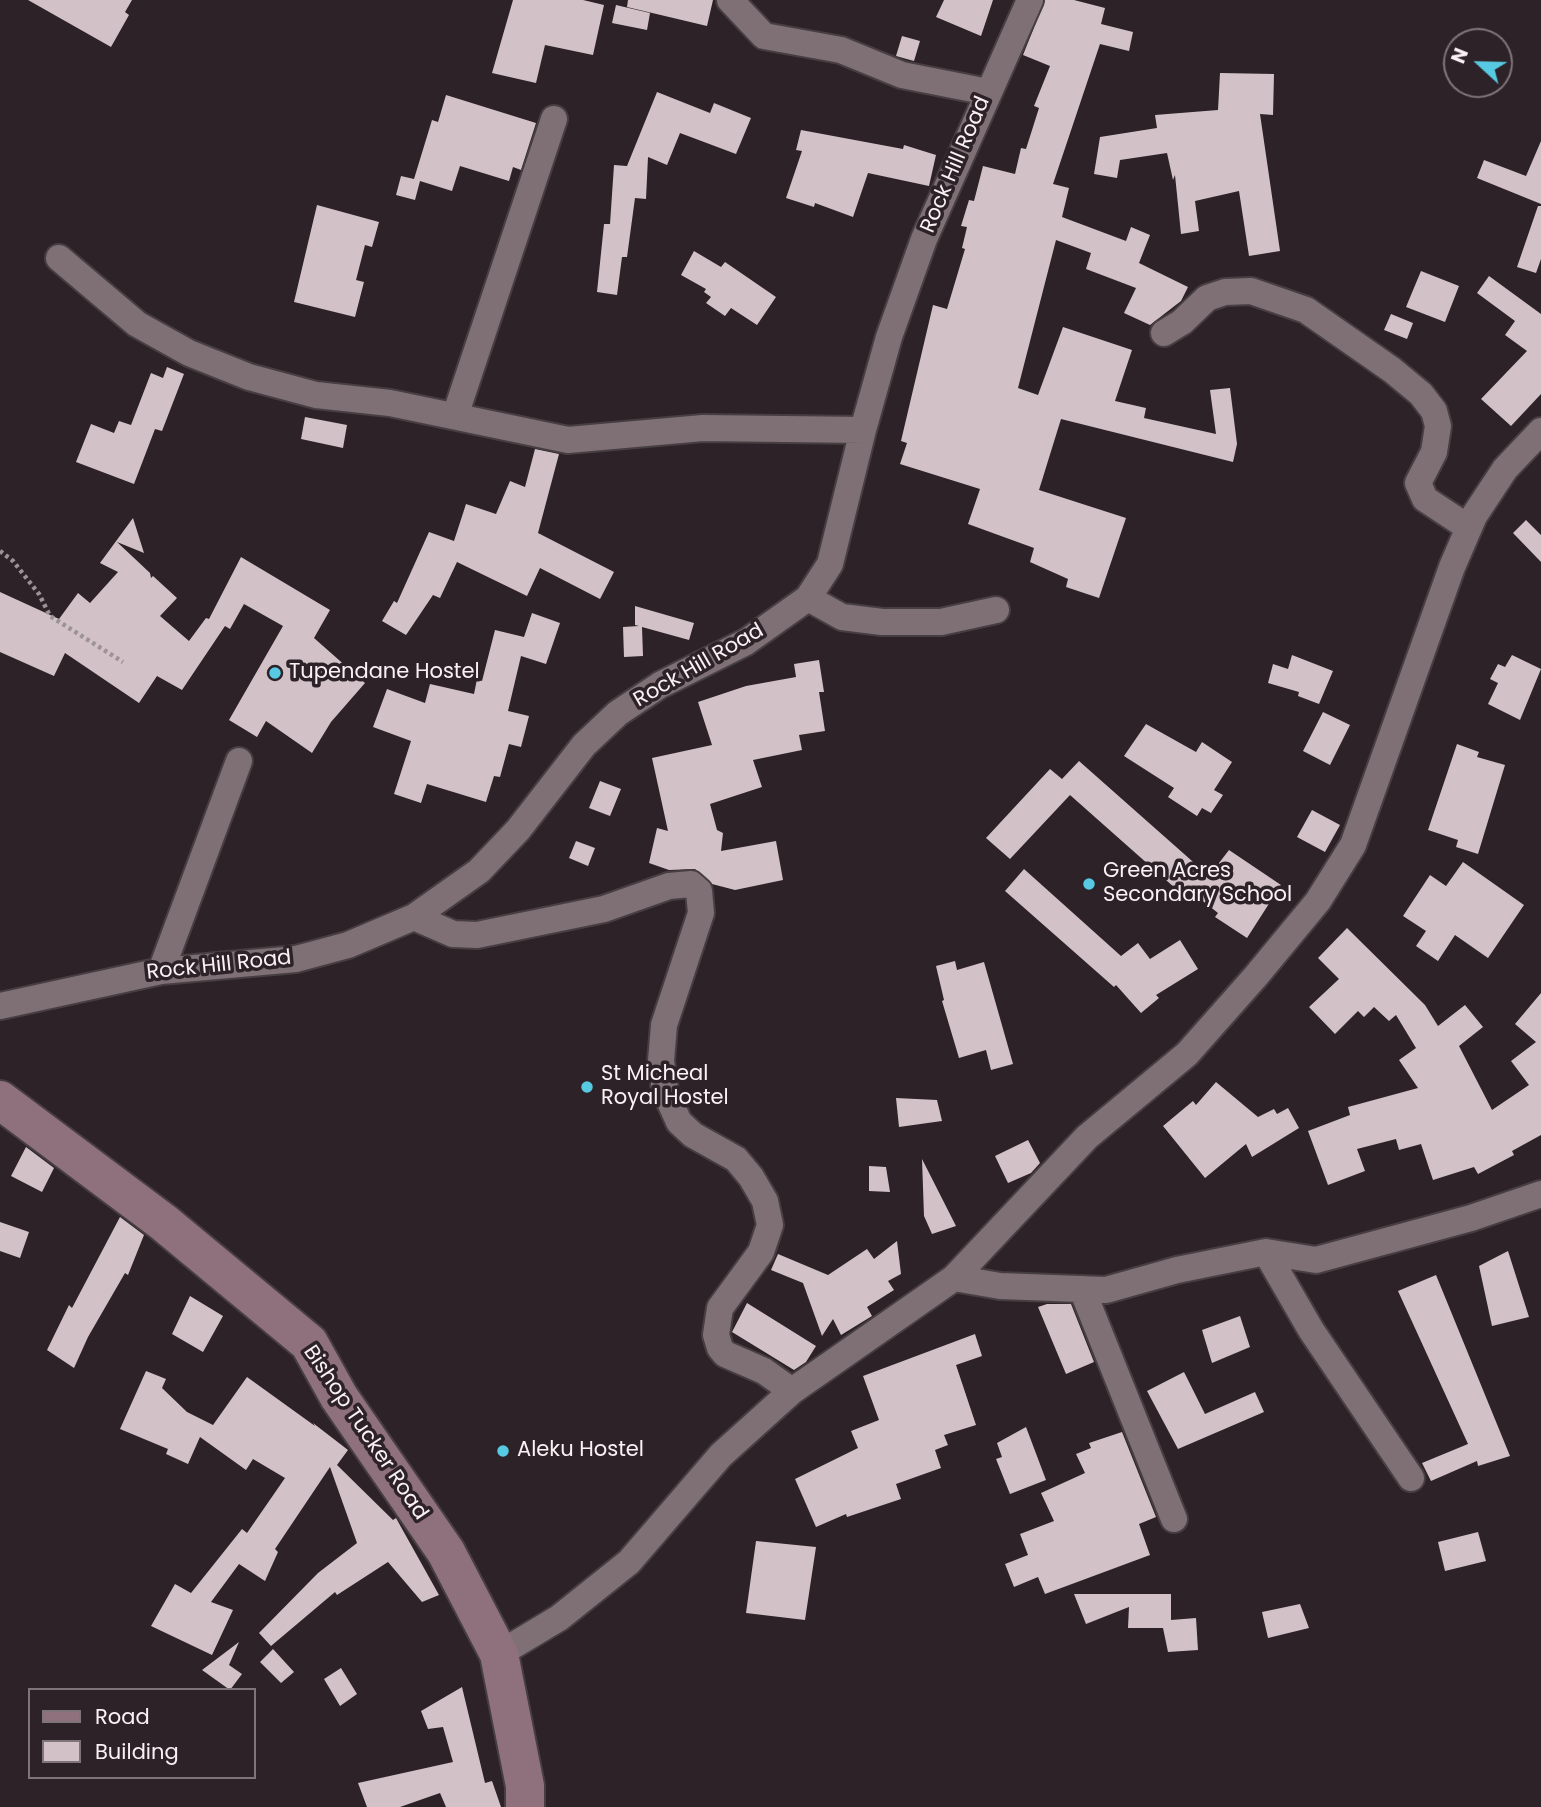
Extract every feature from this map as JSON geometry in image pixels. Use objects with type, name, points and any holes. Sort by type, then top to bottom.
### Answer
[{"type":"main road","name":"Bishop Tucker Road","points":[[0,1100],[163,1222],[309,1343],[339,1397],[446,1552],[499,1654],[525,1786],[525,1807]]},
{"type":"street","points":[[730,0],[764,36],[841,50],[902,75],[988,92]]},
{"type":"street","name":"Rock Hill Road","points":[[0,1006],[161,971],[296,959],[348,945],[414,917],[479,871],[518,830],[584,745],[618,713],[660,685],[746,642],[808,598],[830,564],[889,337],[924,239],[1030,0]]},
{"type":"street","points":[[455,416],[554,119]]},
{"type":"street","points":[[59,258],[137,324],[189,353],[249,377],[316,395],[390,403],[490,426],[568,440],[702,428],[863,430]]},
{"type":"street","points":[[1164,333],[1182,322],[1207,298],[1225,292],[1251,291],[1306,310],[1421,394],[1434,411],[1438,426],[1434,452],[1418,483],[1424,499],[1469,528]]},
{"type":"street","points":[[499,1654],[558,1618],[629,1562],[721,1455],[792,1391],[954,1278],[1087,1136],[1187,1054],[1318,901],[1353,845],[1452,567],[1469,528],[1505,469],[1541,431]]},
{"type":"street","points":[[808,598],[842,617],[882,622],[942,622],[996,610]]},
{"type":"street","points":[[161,971],[239,761]]},
{"type":"street","points":[[414,917],[453,934],[477,935],[604,909],[669,886],[691,884],[699,891],[701,913],[664,1025],[661,1061],[665,1091],[679,1122],[693,1135],[736,1159],[751,1177],[765,1201],[771,1225],[761,1252],[720,1308],[716,1335],[720,1348],[725,1354],[764,1371],[792,1391]]},
{"type":"street","points":[[954,1278],[1000,1286],[1106,1290],[1177,1270],[1266,1252],[1316,1260],[1471,1218],[1541,1194]]},
{"type":"street","points":[[1266,1252],[1311,1330],[1411,1478]]},
{"type":"street","points":[[1082,1289],[1174,1519]]},
{"type":"path","points":[[0,551],[13,561],[39,594],[50,616],[123,662]]},
{"type":"building","points":[[28,0],[132,0],[125,12],[129,15],[111,47]]},
{"type":"building","points":[[513,0],[583,0],[604,5],[593,55],[545,45],[536,83],[492,73]]},
{"type":"building","points":[[628,0],[713,0],[707,26],[627,7]]},
{"type":"building","points":[[944,0],[993,0],[981,36],[936,17]]},
{"type":"building","points":[[1045,0],[1074,0],[1105,8],[1101,24],[1133,32],[1129,51],[1100,44],[1053,184],[1069,188],[1062,217],[1126,241],[1131,227],[1150,235],[1139,263],[1188,287],[1181,301],[1150,325],[1124,313],[1136,288],[1086,269],[1091,253],[1056,240],[1018,388],[1038,395],[1063,327],[1132,350],[1115,401],[1146,408],[1144,418],[1216,434],[1210,390],[1230,388],[1237,444],[1233,462],[1061,419],[1039,490],[1126,518],[1099,598],[1066,587],[1068,579],[1030,562],[1034,548],[968,524],[980,489],[900,464],[907,443],[901,441],[933,305],[947,309],[965,249],[962,248],[967,227],[961,226],[969,200],[974,201],[983,166],[1015,174],[1021,148],[1026,149],[1039,108],[1034,106],[1050,66],[1023,55]]},
{"type":"building","points":[[616,5],[650,13],[647,30],[612,23]]},
{"type":"building","points":[[902,36],[920,41],[914,61],[896,56]]},
{"type":"building","points":[[1220,73],[1274,74],[1273,115],[1260,114],[1280,251],[1249,256],[1239,191],[1195,201],[1199,231],[1181,234],[1175,175],[1173,180],[1167,153],[1120,160],[1117,178],[1094,174],[1100,137],[1157,128],[1155,115],[1218,110]]},
{"type":"building","points":[[657,92],[710,113],[714,103],[751,118],[736,154],[680,133],[667,165],[648,157],[646,199],[635,198],[627,257],[622,257],[617,295],[597,292],[604,224],[610,224],[614,165],[627,166]]},
{"type":"building","points":[[446,95],[536,123],[521,170],[513,167],[509,181],[460,166],[452,191],[420,181],[415,200],[396,195],[401,176],[414,179],[432,120],[438,122]]},
{"type":"building","points":[[801,130],[903,149],[904,145],[936,155],[929,186],[868,173],[853,217],[815,203],[814,207],[786,198],[802,151],[796,150]]},
{"type":"building","points":[[1541,141],[1541,204],[1477,178],[1484,160],[1526,176]]},
{"type":"building","points":[[317,205],[379,222],[372,247],[365,245],[356,280],[364,282],[355,317],[294,302]]},
{"type":"building","points":[[1538,206],[1541,206],[1541,259],[1536,273],[1517,267]]},
{"type":"building","points":[[694,251],[721,267],[725,262],[776,297],[757,325],[731,308],[725,316],[706,303],[711,297],[704,292],[706,289],[681,275]]},
{"type":"building","points":[[1421,271],[1459,286],[1445,322],[1406,307]]},
{"type":"building","points":[[1489,276],[1541,314],[1541,394],[1511,426],[1481,399],[1527,351],[1505,335],[1515,321],[1477,293]]},
{"type":"building","points":[[1391,314],[1413,323],[1407,339],[1384,330]]},
{"type":"building","points":[[167,367],[184,374],[162,431],[155,429],[134,484],[76,462],[91,424],[114,433],[119,421],[131,425],[151,373],[163,378]]},
{"type":"building","points":[[305,417],[347,425],[343,448],[301,439]]},
{"type":"building","points":[[535,449],[559,454],[538,533],[614,572],[600,599],[540,568],[527,596],[457,562],[440,598],[433,595],[406,635],[382,621],[394,601],[397,603],[429,532],[454,541],[466,504],[496,514],[510,481],[525,487]]},
{"type":"building","points":[[133,518],[144,553],[117,542],[150,573],[151,578],[153,576],[177,598],[160,616],[189,641],[206,618],[209,619],[241,557],[330,610],[314,638],[365,683],[331,722],[312,753],[266,721],[257,737],[229,720],[283,626],[244,604],[230,629],[225,626],[182,690],[157,676],[139,703],[65,653],[54,676],[0,652],[0,592],[59,619],[78,593],[90,603],[118,572],[100,563]]},
{"type":"building","points":[[1526,520],[1541,535],[1541,562],[1513,533]]},
{"type":"building","points":[[635,606],[694,623],[689,640],[642,627],[643,656],[624,657],[623,627],[639,626],[635,625]]},
{"type":"building","points":[[532,613],[560,623],[546,664],[521,656],[508,711],[529,716],[521,747],[509,744],[500,777],[494,776],[486,802],[427,784],[421,803],[394,794],[411,741],[373,727],[387,689],[425,703],[430,684],[474,694],[477,679],[482,681],[495,630],[524,637]]},
{"type":"building","points":[[1292,655],[1333,671],[1319,704],[1298,696],[1299,692],[1268,683],[1273,664],[1288,669]]},
{"type":"building","points":[[1512,655],[1541,669],[1520,720],[1488,704],[1498,683],[1490,679],[1498,664],[1505,667]]},
{"type":"building","points":[[819,660],[824,692],[819,692],[825,731],[799,735],[802,750],[753,760],[762,787],[710,804],[717,830],[723,833],[721,851],[776,841],[783,880],[735,890],[712,884],[695,869],[669,870],[649,863],[657,828],[668,831],[652,758],[712,745],[698,702],[746,686],[796,677],[794,664]]},
{"type":"building","points":[[1323,712],[1350,725],[1330,765],[1303,751]]},
{"type":"building","points":[[1146,724],[1196,752],[1202,742],[1232,762],[1214,790],[1223,795],[1211,813],[1202,808],[1197,816],[1168,797],[1174,788],[1124,756]]},
{"type":"building","points":[[1457,744],[1479,752],[1477,757],[1505,765],[1478,854],[1456,847],[1458,840],[1428,830]]},
{"type":"building","points":[[1079,761],[1209,876],[1229,850],[1281,885],[1247,938],[1215,917],[1218,913],[1190,891],[1184,896],[1070,795],[1010,859],[986,838],[1050,769],[1062,779]]},
{"type":"building","points":[[600,781],[621,789],[610,816],[589,808]]},
{"type":"building","points":[[1312,810],[1340,825],[1325,852],[1297,837]]},
{"type":"building","points":[[576,841],[595,848],[588,866],[569,858]]},
{"type":"building","points":[[1463,862],[1524,905],[1488,958],[1455,935],[1438,961],[1416,946],[1426,931],[1403,916],[1430,875],[1446,886]]},
{"type":"building","points":[[1024,869],[1121,956],[1138,943],[1150,959],[1180,940],[1198,969],[1156,995],[1159,998],[1141,1013],[1116,985],[1114,987],[1005,891]]},
{"type":"building","points":[[1347,928],[1425,1005],[1438,1026],[1465,1005],[1483,1027],[1459,1046],[1492,1110],[1529,1085],[1511,1061],[1536,1042],[1515,1024],[1541,993],[1541,1135],[1512,1151],[1514,1155],[1478,1174],[1474,1167],[1433,1180],[1421,1144],[1399,1150],[1396,1139],[1357,1149],[1365,1171],[1328,1185],[1308,1131],[1350,1115],[1348,1107],[1418,1088],[1399,1060],[1416,1048],[1396,1015],[1389,1021],[1374,1007],[1364,1017],[1358,1011],[1335,1034],[1309,1007],[1339,979],[1318,958]]},
{"type":"building","points":[[955,961],[957,970],[984,962],[1013,1064],[991,1070],[986,1050],[959,1058],[942,1001],[944,1000],[936,966]]},
{"type":"building","points":[[1216,1082],[1258,1117],[1274,1109],[1277,1114],[1288,1108],[1299,1128],[1252,1157],[1246,1144],[1205,1178],[1163,1126],[1193,1101],[1196,1105]]},
{"type":"building","points":[[896,1098],[937,1100],[942,1121],[899,1127]]},
{"type":"building","points":[[1028,1140],[1040,1163],[1031,1173],[1008,1183],[995,1156]]},
{"type":"building","points":[[26,1147],[54,1168],[42,1192],[11,1176]]},
{"type":"building","points":[[922,1159],[956,1226],[932,1234],[924,1216]]},
{"type":"building","points":[[869,1166],[886,1167],[890,1192],[869,1191]]},
{"type":"building","points":[[120,1217],[144,1235],[128,1275],[125,1273],[88,1337],[74,1368],[47,1350],[69,1305],[72,1308]]},
{"type":"building","points":[[0,1222],[29,1232],[20,1258],[0,1251]]},
{"type":"building","points":[[897,1241],[901,1274],[888,1281],[894,1290],[867,1307],[872,1316],[841,1335],[833,1319],[822,1336],[803,1283],[771,1270],[778,1254],[828,1275],[867,1249],[874,1259]]},
{"type":"building","points":[[1508,1251],[1529,1317],[1492,1326],[1479,1266]]},
{"type":"building","points":[[1436,1275],[1510,1456],[1478,1466],[1477,1461],[1431,1481],[1422,1463],[1468,1444],[1398,1291]]},
{"type":"building","points":[[190,1296],[223,1316],[203,1352],[172,1334]]},
{"type":"building","points":[[747,1303],[816,1346],[806,1362],[794,1370],[732,1332]]},
{"type":"building","points":[[1047,1304],[1071,1304],[1094,1362],[1066,1374],[1038,1307]]},
{"type":"building","points":[[1240,1316],[1250,1347],[1212,1363],[1202,1330]]},
{"type":"building","points":[[975,1334],[982,1356],[956,1365],[976,1425],[944,1435],[948,1445],[935,1450],[941,1468],[896,1484],[901,1499],[847,1517],[846,1514],[816,1527],[795,1479],[858,1448],[851,1431],[879,1420],[863,1376]]},
{"type":"building","points":[[146,1371],[166,1379],[162,1388],[187,1412],[213,1425],[247,1377],[315,1426],[313,1423],[348,1450],[337,1465],[393,1520],[396,1518],[439,1595],[422,1602],[388,1562],[337,1595],[335,1592],[271,1646],[259,1633],[318,1573],[357,1543],[330,1467],[275,1549],[278,1552],[265,1581],[239,1564],[211,1602],[233,1610],[212,1655],[151,1626],[175,1584],[191,1593],[242,1529],[247,1533],[285,1478],[253,1459],[246,1470],[200,1437],[188,1464],[166,1454],[168,1449],[120,1429]]},
{"type":"building","points":[[1184,1372],[1205,1414],[1255,1392],[1264,1412],[1178,1449],[1147,1391]]},
{"type":"building","points":[[1026,1427],[1046,1480],[1010,1494],[996,1459],[1002,1457],[997,1443]]},
{"type":"building","points":[[1122,1432],[1156,1517],[1139,1524],[1150,1555],[1045,1594],[1038,1577],[1014,1587],[1005,1564],[1028,1555],[1020,1534],[1054,1521],[1041,1493],[1085,1473],[1076,1454],[1091,1448],[1089,1443]]},
{"type":"building","points":[[1478,1532],[1486,1561],[1445,1571],[1438,1542]]},
{"type":"building","points":[[756,1541],[816,1547],[805,1620],[746,1613]]},
{"type":"building","points":[[1074,1594],[1171,1594],[1171,1620],[1196,1618],[1198,1650],[1168,1652],[1163,1628],[1128,1628],[1129,1607],[1086,1624]]},
{"type":"building","points":[[1300,1604],[1309,1628],[1268,1638],[1262,1612]]},
{"type":"building","points":[[239,1642],[229,1665],[242,1674],[232,1688],[227,1688],[202,1670]]},
{"type":"building","points":[[273,1649],[294,1672],[281,1683],[260,1662]]},
{"type":"building","points":[[341,1668],[357,1694],[340,1706],[324,1679]]},
{"type":"building","points":[[462,1687],[485,1783],[492,1781],[501,1807],[446,1807],[440,1793],[400,1807],[367,1807],[358,1783],[453,1762],[443,1727],[428,1729],[421,1711]]},
{"type":"place","name":"Tupendane Hostel","points":[[275,673]]},
{"type":"place","name":"Green Acres Secondary School","points":[[1089,884]]},
{"type":"place","name":"St Micheal Royal Hostel","points":[[587,1087]]},
{"type":"place","name":"Aleku Hostel","points":[[503,1451]]}]
